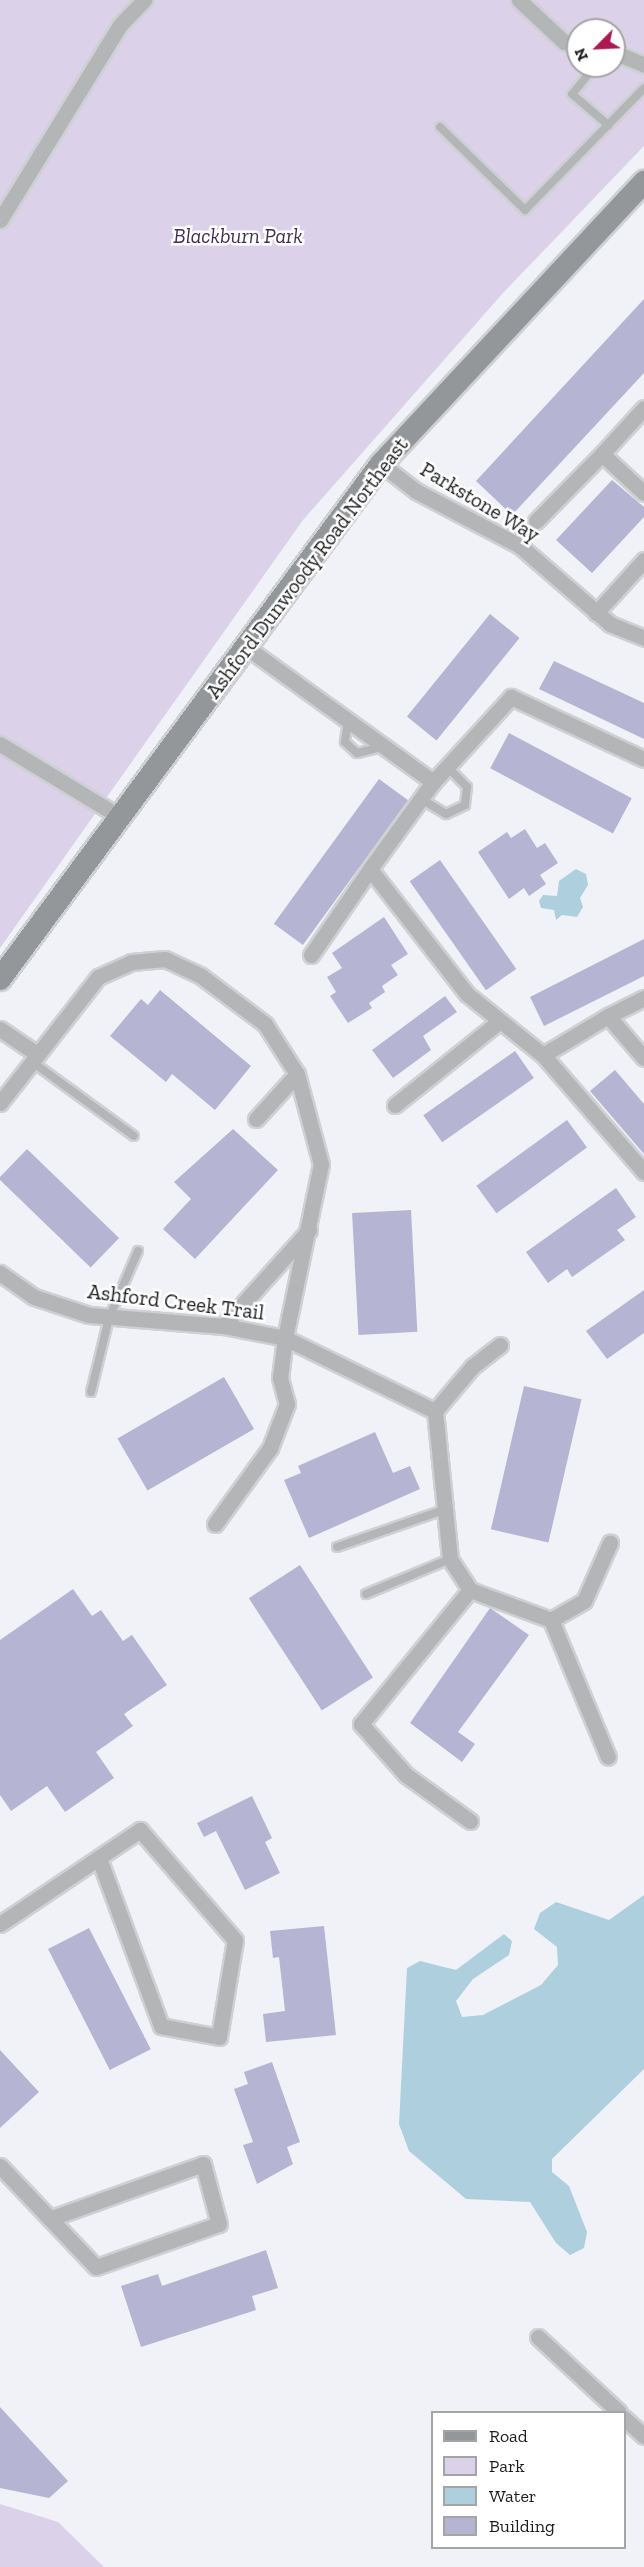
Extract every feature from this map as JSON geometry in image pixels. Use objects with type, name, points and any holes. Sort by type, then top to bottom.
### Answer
[{"type":"main road","name":"Ashford Dunwoody Road Northeast","points":[[0,979],[381,464],[644,182]]},
{"type":"street","points":[[0,219],[120,25],[144,0]]},
{"type":"street","points":[[519,0],[566,42]]},
{"type":"street","points":[[626,57],[644,65]]},
{"type":"street","points":[[536,521],[644,408]]},
{"type":"street","points":[[602,454],[644,493]]},
{"type":"street","name":"Parkstone Way","points":[[381,464],[416,491],[520,546],[596,613],[644,638]]},
{"type":"street","points":[[596,613],[644,560]]},
{"type":"street","points":[[246,647],[433,782]]},
{"type":"street","points":[[312,955],[433,782],[511,697],[644,759]]},
{"type":"street","points":[[0,744],[120,817]]},
{"type":"street","points":[[370,869],[467,994],[543,1055],[644,1172]]},
{"type":"street","name":"Ashford Creek Trail","points":[[0,1103],[98,977],[131,962],[165,959],[201,976],[265,1024],[297,1074],[321,1164],[285,1338],[280,1378],[286,1404],[274,1437],[215,1524]]},
{"type":"street","points":[[543,1055],[608,1016],[644,998]]},
{"type":"street","points":[[608,1016],[644,1058]]},
{"type":"street","points":[[395,1105],[500,1021]]},
{"type":"street","points":[[0,1029],[34,1057]]},
{"type":"street","points":[[256,1119],[297,1074]]},
{"type":"street","points":[[223,1326],[309,1230]]},
{"type":"street","name":"Ashford Creek Trail","points":[[0,1273],[34,1297],[109,1318],[223,1326],[285,1338],[435,1411]]},
{"type":"street","points":[[500,1345],[472,1367],[435,1411],[444,1461],[443,1510],[450,1559],[470,1590],[551,1620],[609,1757]]},
{"type":"street","points":[[551,1620],[584,1601],[610,1543]]},
{"type":"street","points":[[470,1590],[361,1724],[406,1774],[470,1821]]},
{"type":"street","points":[[0,1924],[140,1830],[234,1940],[219,2037],[161,2026],[99,1858]]},
{"type":"street","points":[[0,2166],[96,2267],[219,2224],[203,2163],[51,2218]]},
{"type":"street","points":[[538,2337],[618,2411]]},
{"type":"street","points":[[634,2427],[644,2414]]},
{"type":"lane","points":[[585,78],[572,94],[608,125]]},
{"type":"lane","points":[[440,127],[525,210],[644,88]]},
{"type":"lane","points":[[421,799],[446,814],[465,805],[467,787],[448,767]]},
{"type":"lane","points":[[34,1057],[134,1136]]},
{"type":"lane","points":[[91,1392],[109,1318],[138,1251]]},
{"type":"lane","points":[[337,1547],[443,1510]]},
{"type":"lane","points":[[366,1593],[450,1559]]},
{"type":"green space","name":"Blackburn Park","points":[[0,0],[644,0],[644,146],[503,293],[303,520],[0,948]]},
{"type":"green space","points":[[0,2504],[58,2522],[104,2567],[0,2567]]},
{"type":"water","points":[[576,869],[586,874],[588,885],[580,898],[583,907],[577,917],[562,915],[556,920],[554,910],[541,908],[539,901],[543,895],[557,896],[559,881]]},
{"type":"water","points":[[644,1895],[644,2069],[552,2159],[552,2172],[569,2186],[587,2232],[584,2248],[570,2255],[556,2243],[530,2202],[466,2199],[409,2151],[399,2124],[407,1968],[420,1961],[456,1970],[504,1934],[512,1941],[509,1955],[473,1979],[456,2001],[462,2017],[483,2015],[541,1985],[558,1965],[557,1947],[534,1929],[540,1913],[556,1902],[609,1920]]},
{"type":"building","points":[[644,299],[644,373],[512,515],[476,481]]},
{"type":"building","points":[[612,480],[644,507],[644,517],[592,573],[556,540]]},
{"type":"building","points":[[490,614],[520,638],[436,740],[407,717]]},
{"type":"building","points":[[554,661],[644,703],[644,739],[539,689]]},
{"type":"building","points":[[509,733],[632,798],[613,834],[490,768]]},
{"type":"building","points":[[379,779],[408,800],[303,945],[274,924]]},
{"type":"building","points":[[525,829],[537,848],[545,843],[558,863],[540,875],[546,884],[529,896],[524,888],[509,899],[478,852],[507,832],[511,838]]},
{"type":"building","points":[[440,860],[516,969],[486,990],[410,881]]},
{"type":"building","points":[[384,917],[408,954],[391,965],[398,975],[382,986],[385,992],[369,1003],[372,1008],[348,1023],[330,996],[336,992],[327,977],[342,968],[332,953]]},
{"type":"building","points":[[644,939],[644,976],[544,1026],[530,997]]},
{"type":"building","points":[[160,990],[251,1066],[215,1110],[172,1074],[166,1082],[110,1036],[141,999],[148,1005]]},
{"type":"building","points":[[445,996],[457,1012],[423,1036],[431,1050],[393,1078],[372,1050]]},
{"type":"building","points":[[515,1051],[534,1078],[442,1142],[423,1115]]},
{"type":"building","points":[[615,1070],[644,1104],[644,1154],[590,1091]]},
{"type":"building","points":[[567,1120],[587,1148],[496,1213],[476,1186]]},
{"type":"building","points":[[233,1129],[278,1170],[195,1259],[163,1229],[191,1199],[174,1182]]},
{"type":"building","points":[[27,1149],[119,1238],[91,1267],[0,1180],[0,1177]]},
{"type":"building","points":[[616,1188],[636,1217],[617,1230],[625,1240],[572,1277],[567,1269],[548,1283],[526,1252]]},
{"type":"building","points":[[411,1210],[417,1332],[358,1335],[352,1213]]},
{"type":"building","points":[[644,1290],[644,1333],[607,1359],[586,1331]]},
{"type":"building","points":[[224,1377],[254,1429],[147,1490],[117,1438]]},
{"type":"building","points":[[524,1386],[581,1399],[548,1543],[491,1529]]},
{"type":"building","points":[[375,1432],[393,1473],[410,1466],[420,1489],[309,1538],[284,1480],[301,1473],[298,1466]]},
{"type":"building","points":[[300,1565],[373,1677],[322,1711],[249,1598]]},
{"type":"building","points":[[73,1589],[92,1616],[101,1610],[123,1641],[132,1635],[167,1685],[124,1714],[133,1726],[96,1752],[114,1778],[65,1812],[47,1786],[11,1811],[0,1795],[0,1640]]},
{"type":"building","points":[[490,1608],[529,1635],[458,1732],[475,1744],[462,1762],[410,1723]]},
{"type":"building","points":[[252,1796],[272,1838],[265,1842],[280,1873],[245,1890],[216,1831],[204,1837],[197,1823]]},
{"type":"building","points":[[324,1926],[336,2035],[266,2042],[263,2014],[285,2011],[279,1957],[273,1958],[270,1931]]},
{"type":"building","points":[[89,1928],[151,2049],[110,2070],[48,1949]]},
{"type":"building","points":[[0,2050],[39,2092],[0,2128]]},
{"type":"building","points":[[272,2062],[300,2142],[287,2147],[293,2164],[257,2184],[243,2145],[253,2142],[234,2089],[248,2084],[244,2072]]},
{"type":"building","points":[[266,2250],[278,2288],[252,2296],[256,2310],[141,2347],[121,2286],[158,2274],[162,2286]]},
{"type":"building","points":[[0,2407],[68,2481],[49,2498],[0,2488]]}]
